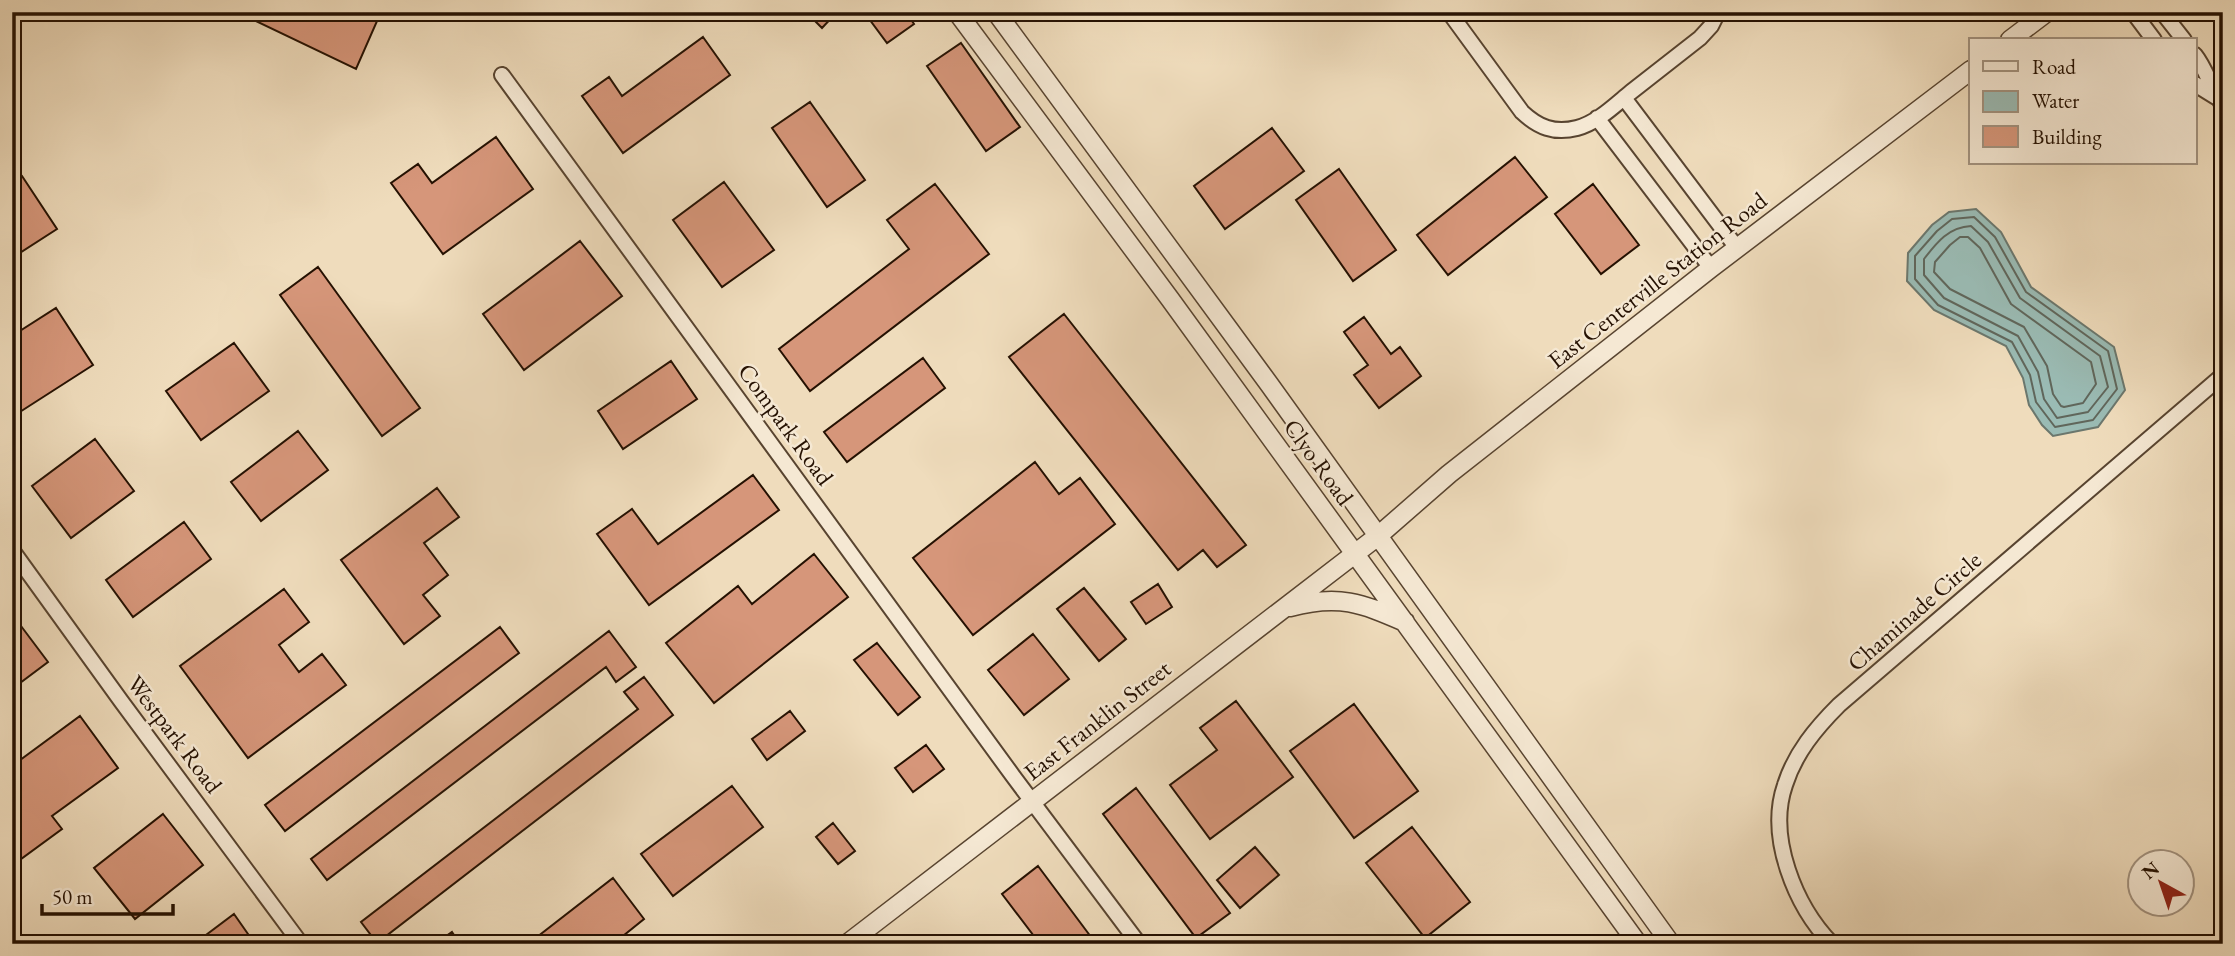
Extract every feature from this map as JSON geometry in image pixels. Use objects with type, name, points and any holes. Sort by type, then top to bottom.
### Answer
[{"type":"street","name":"Clyo Road","points":[[957,12],[1355,553],[1638,944]]},
{"type":"street","name":"Clyo Road","points":[[996,12],[1671,944]]},
{"type":"street","points":[[1449,12],[1522,112],[1544,128],[1564,130],[1578,128],[1597,118],[1624,98],[1700,38],[1711,26],[1718,12]]},
{"type":"street","points":[[2013,38],[2047,12]]},
{"type":"street","points":[[2133,12],[2152,38]]},
{"type":"street","points":[[2162,12],[2182,38]]},
{"type":"street","points":[[2196,56],[2202,63],[2219,101]]},
{"type":"street","name":"East Centerville Station Road","points":[[1378,536],[1449,474],[1711,268],[1969,72]]},
{"type":"street","name":"Compark Road","points":[[502,75],[1139,944]]},
{"type":"street","points":[[2196,85],[2219,101]]},
{"type":"street","points":[[1624,98],[1737,248]]},
{"type":"street","points":[[1597,118],[1711,268]]},
{"type":"street","name":"Chaminade Circle","points":[[1832,944],[1818,930],[1798,896],[1784,855],[1779,820],[1784,786],[1800,751],[1839,705],[2223,375]]},
{"type":"street","name":"East Franklin Street","points":[[847,944],[1378,536]]},
{"type":"street","name":"Westpark Road","points":[[12,550],[301,944]]},
{"type":"street","points":[[1281,610],[1313,601],[1342,600],[1366,605],[1405,622]]},
{"type":"water","points":[[1976,209],[2001,232],[2031,287],[2114,347],[2125,390],[2098,427],[2053,436],[2029,405],[2023,378],[2006,346],[1934,310],[1907,281],[1908,253],[1932,225],[1949,212]]},
{"type":"building","points":[[237,12],[381,12],[356,69]]},
{"type":"building","points":[[806,12],[837,12],[822,28]]},
{"type":"building","points":[[864,12],[906,12],[914,24],[887,43]]},
{"type":"building","points":[[703,37],[730,75],[623,153],[582,96],[609,77],[622,96]]},
{"type":"building","points":[[961,43],[1020,127],[986,151],[927,66]]},
{"type":"building","points":[[810,102],[865,180],[827,207],[772,128]]},
{"type":"building","points":[[1272,128],[1304,171],[1225,229],[1194,186]]},
{"type":"building","points":[[496,137],[533,189],[443,254],[391,183],[418,164],[432,183]]},
{"type":"building","points":[[1515,157],[1547,197],[1448,275],[1417,235]]},
{"type":"building","points":[[1339,169],[1396,250],[1353,281],[1296,200]]},
{"type":"building","points":[[22,176],[57,229],[12,258],[12,182]]},
{"type":"building","points":[[724,182],[774,250],[722,287],[673,220]]},
{"type":"building","points":[[935,184],[989,254],[810,391],[779,349],[909,249],[887,220]]},
{"type":"building","points":[[1593,184],[1639,245],[1601,274],[1555,214]]},
{"type":"building","points":[[580,241],[622,296],[524,370],[483,314]]},
{"type":"building","points":[[318,267],[420,408],[382,436],[280,295]]},
{"type":"building","points":[[56,308],[93,365],[12,417],[12,336]]},
{"type":"building","points":[[1064,314],[1246,545],[1217,567],[1203,550],[1178,570],[1009,357]]},
{"type":"building","points":[[1364,317],[1391,354],[1400,347],[1421,376],[1379,408],[1354,375],[1368,365],[1344,332]]},
{"type":"building","points":[[234,343],[269,391],[201,440],[166,391]]},
{"type":"building","points":[[923,358],[945,388],[847,462],[824,432]]},
{"type":"building","points":[[671,361],[697,399],[623,449],[598,411]]},
{"type":"building","points":[[298,431],[328,470],[261,521],[231,482]]},
{"type":"building","points":[[95,439],[134,491],[71,538],[32,486]]},
{"type":"building","points":[[1035,462],[1059,494],[1080,478],[1115,524],[973,635],[913,558]]},
{"type":"building","points":[[753,475],[779,510],[649,605],[597,534],[632,509],[658,544]]},
{"type":"building","points":[[437,488],[459,517],[424,543],[448,575],[423,595],[440,616],[404,644],[341,560]]},
{"type":"building","points":[[184,522],[211,559],[133,617],[106,580]]},
{"type":"building","points":[[814,554],[848,597],[714,703],[666,643],[738,586],[752,604]]},
{"type":"building","points":[[1158,584],[1172,607],[1146,624],[1131,602]]},
{"type":"building","points":[[1084,588],[1126,639],[1099,661],[1057,609]]},
{"type":"building","points":[[284,589],[309,622],[279,645],[299,672],[322,654],[346,685],[248,758],[180,666]]},
{"type":"building","points":[[12,614],[48,662],[12,689]]},
{"type":"building","points":[[500,627],[519,653],[285,831],[265,805]]},
{"type":"building","points":[[609,631],[636,667],[616,682],[606,667],[327,880],[311,859]]},
{"type":"building","points":[[1033,634],[1069,679],[1024,715],[988,670]]},
{"type":"building","points":[[877,643],[920,697],[898,715],[854,660]]},
{"type":"building","points":[[644,677],[673,715],[377,943],[361,922],[638,709],[624,692]]},
{"type":"building","points":[[1236,701],[1293,777],[1210,839],[1170,785],[1217,750],[1200,728]]},
{"type":"building","points":[[1354,704],[1418,791],[1354,838],[1290,751]]},
{"type":"building","points":[[790,711],[805,731],[767,760],[752,739]]},
{"type":"building","points":[[80,716],[118,768],[52,816],[62,829],[21,859],[12,847],[12,759],[16,763]]},
{"type":"building","points":[[926,745],[944,769],[913,792],[895,768]]},
{"type":"building","points":[[732,786],[763,827],[673,896],[641,854]]},
{"type":"building","points":[[1136,788],[1230,913],[1196,938],[1103,814]]},
{"type":"building","points":[[163,814],[203,865],[135,919],[94,868]]},
{"type":"building","points":[[833,823],[855,851],[838,864],[816,837]]},
{"type":"building","points":[[1412,827],[1470,902],[1425,938],[1366,863]]},
{"type":"building","points":[[1255,847],[1279,875],[1240,908],[1217,880]]},
{"type":"building","points":[[1038,866],[1094,941],[1090,944],[1040,944],[1002,894]]},
{"type":"building","points":[[613,878],[644,919],[613,944],[528,944]]},
{"type":"building","points":[[234,914],[255,944],[194,944]]},
{"type":"building","points":[[452,932],[460,944],[435,944]]}]
